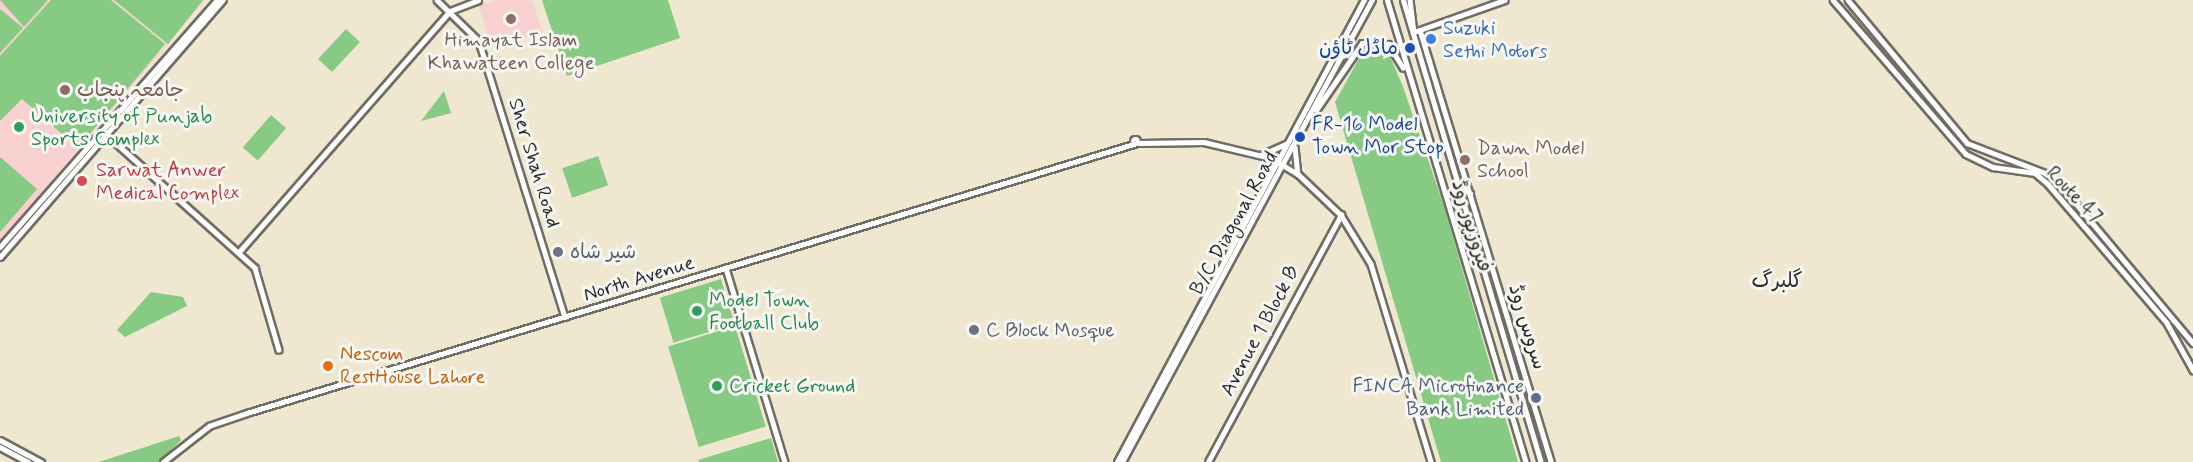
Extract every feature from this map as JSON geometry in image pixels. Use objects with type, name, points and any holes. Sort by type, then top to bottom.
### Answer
[{"type":"main road","name":"فیروزپور روڈ","points":[[1386,0],[1527,462]]},
{"type":"main road","name":"فیروزپور روڈ","points":[[1403,0],[1417,31],[1457,184],[1541,462]]},
{"type":"main road","points":[[1316,110],[1356,48],[1370,40],[1388,44],[1411,83]]},
{"type":"main road","points":[[1457,184],[1470,193]]},
{"type":"street","points":[[0,247],[217,0]]},
{"type":"street","points":[[0,258],[223,0]]},
{"type":"street","name":"Sher Shah Road","points":[[437,0],[477,36],[487,60],[565,317]]},
{"type":"street","points":[[239,252],[450,11],[478,0]]},
{"type":"street","points":[[1281,162],[1287,144],[1364,0]]},
{"type":"street","name":"B/C Diagonal Road","points":[[1117,462],[1281,162],[1295,147],[1316,110],[1372,0]]},
{"type":"street","name":"فیروزپور روڈ","points":[[1410,0],[1417,31]]},
{"type":"street","points":[[1417,31],[1505,0]]},
{"type":"street","name":"Route 47","points":[[1833,0],[1966,154],[1993,167],[2035,173],[2048,184],[2168,323],[2193,370]]},
{"type":"street","name":"Route 47","points":[[1848,0],[1967,143],[2053,176],[2193,343]]},
{"type":"street","name":"سروس روڈ","points":[[1417,31],[1470,193],[1551,462]]},
{"type":"street","points":[[107,135],[239,252],[258,272],[279,350]]},
{"type":"street","name":"North Avenue","points":[[163,462],[215,424],[1136,144],[1204,142],[1281,162],[1298,174],[1341,215],[1371,264],[1431,462]]},
{"type":"street","points":[[1261,155],[1287,144]]},
{"type":"street","points":[[1295,147],[1298,174]]},
{"type":"street","name":"B/C Diagonal Road","points":[[1122,462],[1281,162]]},
{"type":"street","name":"Avenue 1 Block B","points":[[1208,462],[1341,215]]},
{"type":"street","points":[[726,268],[785,462]]},
{"type":"street","points":[[0,440],[41,462]]},
{"type":"street","points":[[0,447],[28,462]]},
{"type":"shaded area","name":"جامعہ پنجاب","points":[[0,0],[205,0],[0,241]]},
{"type":"shaded area","name":"Himayat Islam Khawateen College","points":[[496,0],[532,0],[543,32],[492,48],[479,6]]},
{"type":"green space","points":[[0,0],[48,0],[24,27]]},
{"type":"green space","name":"جامعہ پنجاب","points":[[51,0],[111,0],[165,44],[78,148],[22,99],[0,121],[0,56]]},
{"type":"green space","points":[[114,0],[203,0],[168,44]]},
{"type":"green space","points":[[542,0],[668,0],[680,38],[567,76]]},
{"type":"green space","points":[[0,9],[23,28],[0,53]]},
{"type":"green space","points":[[346,29],[360,42],[332,72],[318,59]]},
{"type":"green space","points":[[1367,44],[1386,47],[1403,87],[1444,206],[1518,462],[1441,462],[1335,102]]},
{"type":"green space","points":[[444,91],[451,113],[421,121]]},
{"type":"green space","points":[[271,115],[286,128],[258,161],[243,147]]},
{"type":"green space","points":[[598,156],[608,185],[572,198],[562,168]]},
{"type":"green space","points":[[0,157],[37,189],[0,232]]},
{"type":"green space","name":"Model Town Football Club","points":[[721,279],[735,324],[674,343],[660,298]]},
{"type":"green space","points":[[151,292],[183,297],[187,306],[125,337],[117,330]]},
{"type":"green space","name":"Cricket Ground","points":[[735,326],[766,426],[699,447],[668,346]]},
{"type":"green space","points":[[179,436],[181,440],[159,462],[99,462]]},
{"type":"green space","name":"Cricket Ground","points":[[771,438],[778,462],[699,462],[698,460]]},
{"type":"place","name":"Himayat Islam Khawateen College","points":[[511,19]]},
{"type":"place","name":"Suzuki Sethi Motors","points":[[1431,39]]},
{"type":"place","name":"ماڈل ٹاؤن","points":[[1410,48]]},
{"type":"place","name":"جامعہ پنجاب","points":[[65,90]]},
{"type":"place","name":"University of Punjab Sports Complex","points":[[19,127]]},
{"type":"place","name":"FR-16 Model Town Mor Stop","points":[[1300,137]]},
{"type":"place","name":"Dawn Model School","points":[[1465,160]]},
{"type":"place","name":"Sarwat Anwer Medical Complex","points":[[82,181]]},
{"type":"place","name":"شیر شاہ","points":[[558,252]]},
{"type":"place","name":"Model Town Football Club","points":[[697,311]]},
{"type":"place","name":"C Block Mosque","points":[[974,330]]},
{"type":"place","name":"Nescom RestHouse Lahore","points":[[328,366]]},
{"type":"place","name":"Cricket Ground","points":[[717,386]]},
{"type":"place","name":"FINCA Microfinance Bank Limited","points":[[1536,398]]},
{"type":"district","name":"گلبرگ","points":[[1777,281]]}]
